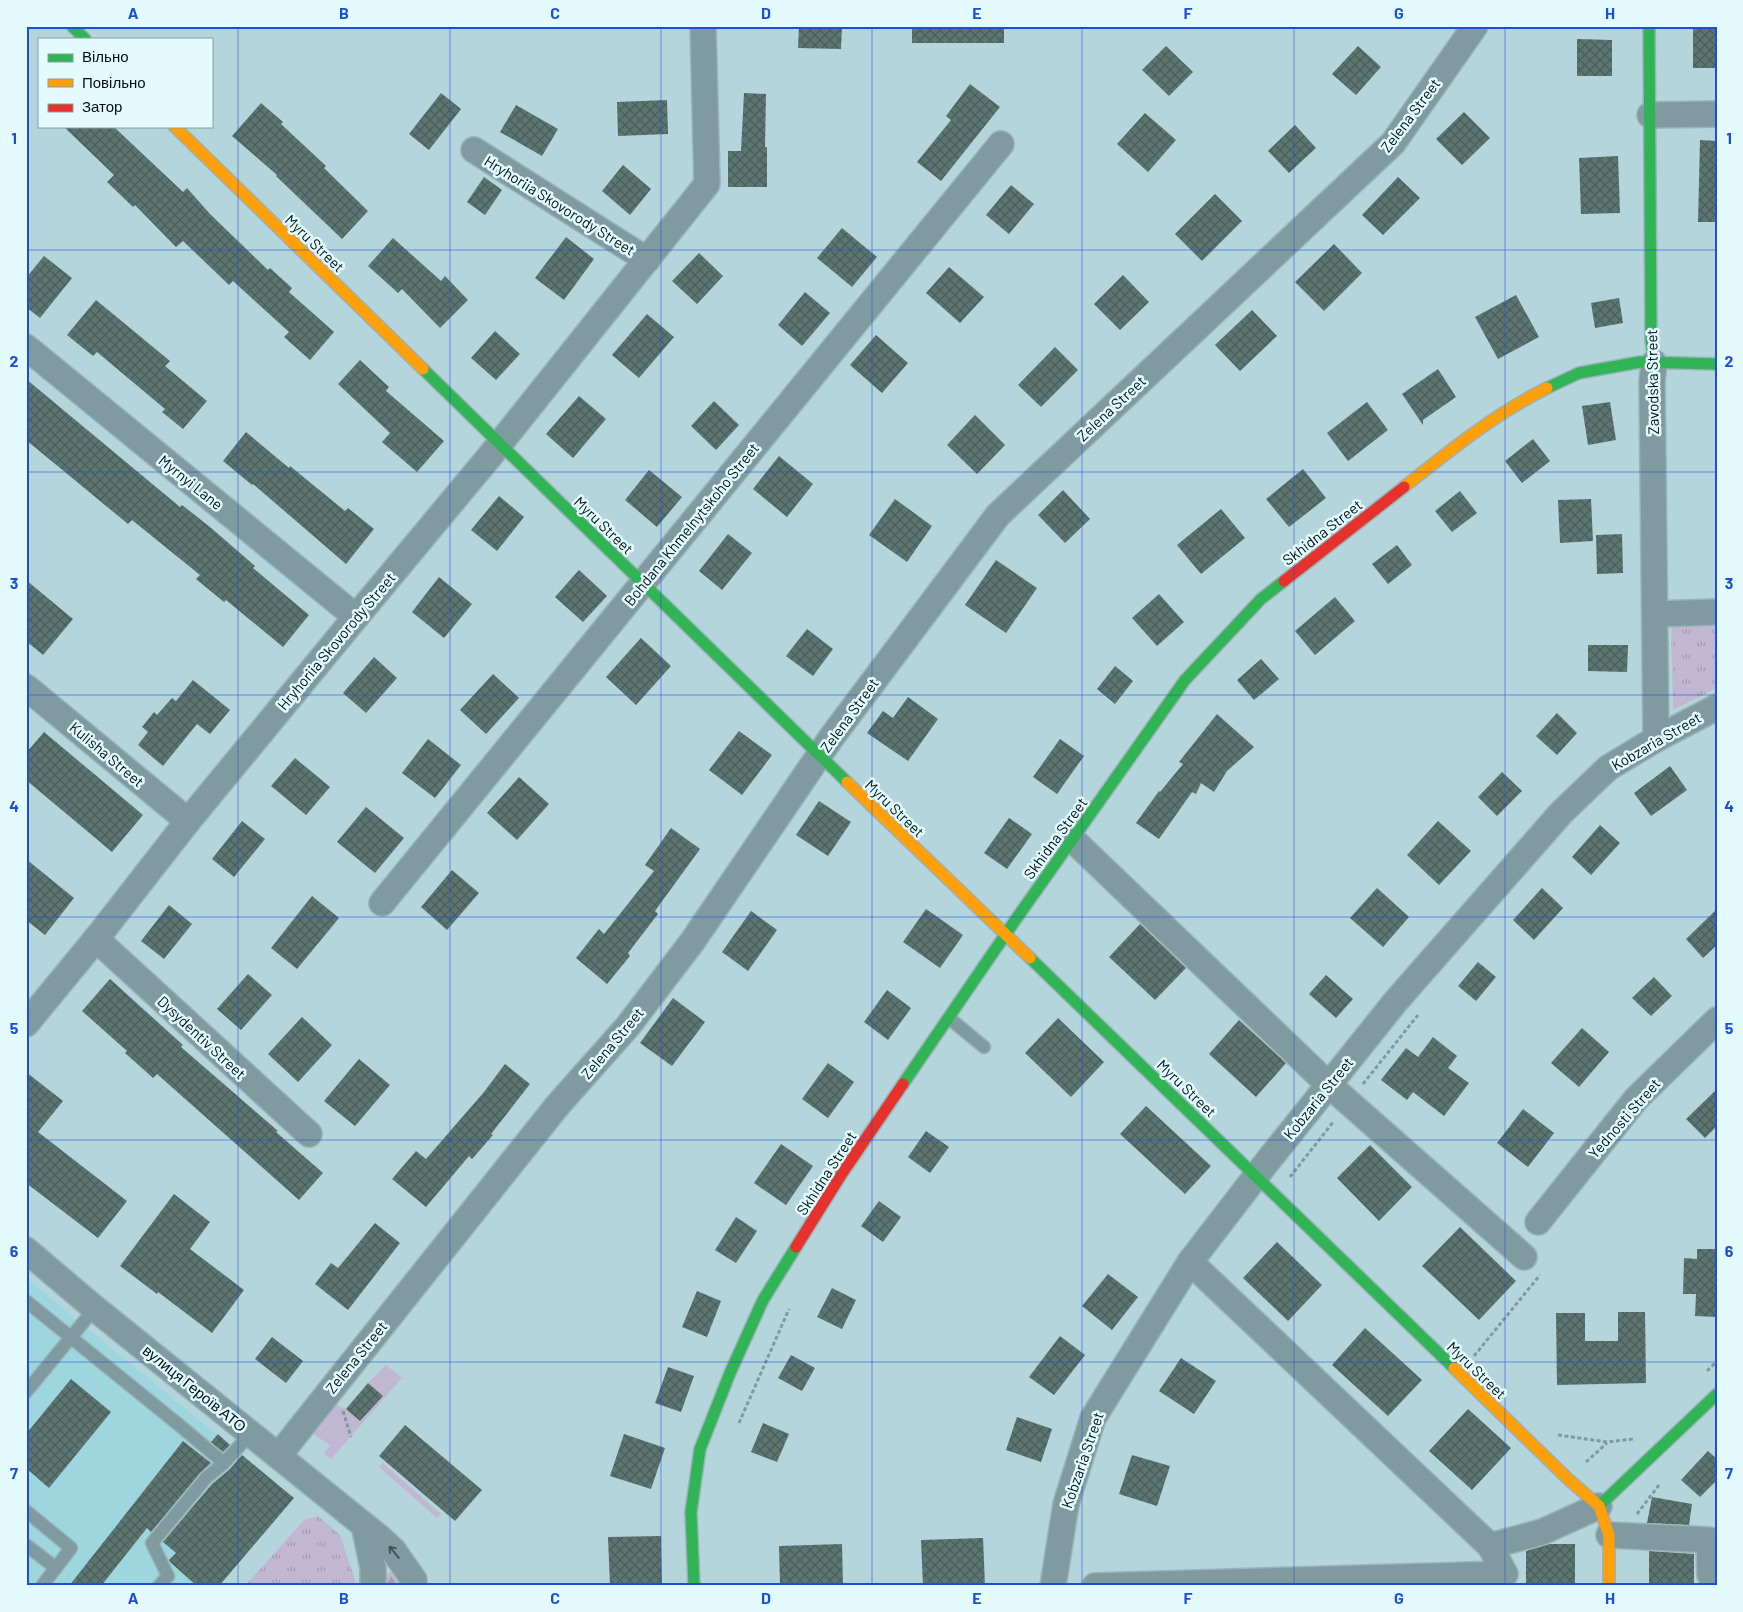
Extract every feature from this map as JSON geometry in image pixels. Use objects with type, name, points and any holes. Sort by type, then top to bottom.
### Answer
[{"type":"street","points":[[72,26],[84,38]]},
{"type":"street","name":"Hryhoriia Skovorody Street","points":[[26,1024],[96,939],[188,821],[500,445],[707,184],[703,26]]},
{"type":"street","name":"Zelena Street","points":[[279,1455],[557,1106],[628,1026],[692,942],[837,730],[998,515],[1393,143],[1475,26]]},
{"type":"street","name":"Zavodska Street","points":[[1649,26],[1651,340],[1654,363],[1652,381],[1656,739]]},
{"type":"street","points":[[1650,115],[1717,114]]},
{"type":"street","name":"Myru Street","points":[[176,128],[820,756],[1257,1176],[1568,1479],[1599,1506]]},
{"type":"street","name":"Bohdana Khmelnytskoho Street","points":[[382,904],[1001,144]]},
{"type":"street","name":"Hryhoriia Skovorody Street","points":[[474,150],[647,260]]},
{"type":"street","name":"Myrnyi Lane","points":[[26,347],[356,617]]},
{"type":"street","name":"Skhidna Street","points":[[694,1586],[691,1512],[700,1449],[758,1309],[841,1175],[1185,680],[1261,599],[1454,448],[1520,402],[1580,373],[1640,362],[1717,364]]},
{"type":"street","points":[[1654,614],[1717,612]]},
{"type":"street","name":"Kulisha Street","points":[[26,687],[188,821]]},
{"type":"street","name":"Kobzaria Street","points":[[1052,1586],[1066,1504],[1093,1418],[1190,1262],[1396,1001],[1561,813],[1608,768],[1656,739],[1717,707]]},
{"type":"street","points":[[1073,840],[1329,1085],[1524,1257]]},
{"type":"street","name":"Dysydentiv Street","points":[[96,939],[309,1134]]},
{"type":"street","name":"Yednosti Street","points":[[1538,1222],[1636,1099],[1717,1020]]},
{"type":"street","name":"вулиця Героїв АТО","points":[[26,1250],[393,1550],[414,1580],[414,1586]]},
{"type":"street","points":[[1095,1586],[1343,1583],[1505,1574],[1490,1546],[1190,1262]]},
{"type":"street","points":[[1490,1546],[1542,1532],[1599,1506],[1717,1394]]},
{"type":"street","points":[[1599,1506],[1615,1535],[1610,1586]]},
{"type":"street","points":[[364,1525],[373,1568],[373,1586]]},
{"type":"street","points":[[1615,1535],[1708,1540],[1710,1575],[1717,1576]]},
{"type":"lane","points":[[949,1018],[984,1047]]},
{"type":"lane","points":[[26,1301],[184,1428],[224,1463]]},
{"type":"lane","points":[[26,1392],[95,1308]]},
{"type":"lane","points":[[160,1586],[168,1576],[152,1543],[206,1478],[224,1463],[251,1433]]},
{"type":"lane","points":[[26,1511],[71,1548],[42,1586]]},
{"type":"lane","points":[[26,1545],[56,1568]]},
{"type":"path","points":[[1288,1180],[1422,1009]]},
{"type":"path","points":[[1472,1358],[1541,1274],[1524,1257]]},
{"type":"path","points":[[342,1408],[351,1437]]},
{"type":"path","points":[[1615,1535],[1664,1479]]},
{"type":"shaded area","points":[[26,1278],[294,1498],[219,1586],[26,1586]]},
{"type":"green space","points":[[1717,625],[1717,688],[1673,710],[1671,627]]},
{"type":"green space","points":[[386,1365],[402,1378],[331,1459],[324,1454],[330,1445],[313,1434],[335,1404],[346,1409],[361,1421],[382,1396],[368,1383]]},
{"type":"green space","points":[[383,1463],[441,1514],[437,1518],[379,1467]]},
{"type":"green space","points":[[318,1516],[340,1535],[355,1580],[355,1586],[245,1586],[304,1520]]},
{"type":"green space","points":[[394,1572],[409,1586],[384,1586],[388,1573]]},
{"type":"building","points":[[799,26],[842,26],[841,49],[798,48]]},
{"type":"building","points":[[912,26],[1004,26],[1004,43],[912,43]]},
{"type":"building","points":[[1693,26],[1717,26],[1717,68],[1693,68]]},
{"type":"building","points":[[1577,39],[1612,40],[1612,76],[1577,76]]},
{"type":"building","points":[[1166,46],[1193,72],[1169,96],[1142,70]]},
{"type":"building","points":[[1358,46],[1381,67],[1356,95],[1332,74]]},
{"type":"building","points":[[970,84],[1000,107],[941,181],[917,162],[951,120],[946,116]]},
{"type":"building","points":[[441,93],[461,109],[429,150],[409,134]]},
{"type":"building","points":[[744,93],[766,94],[765,147],[767,147],[767,187],[728,187],[728,151],[741,151]]},
{"type":"building","points":[[667,100],[668,134],[618,136],[617,102]]},
{"type":"building","points":[[261,103],[283,122],[281,124],[326,166],[324,168],[368,211],[342,239],[277,175],[232,136]]},
{"type":"building","points":[[516,105],[558,129],[542,156],[500,132]]},
{"type":"building","points":[[1464,112],[1490,138],[1462,165],[1436,139]]},
{"type":"building","points":[[1145,113],[1176,140],[1148,172],[1117,144]]},
{"type":"building","points":[[1295,125],[1316,148],[1289,173],[1268,151]]},
{"type":"building","points":[[65,128],[115,128],[183,192],[187,188],[210,214],[268,270],[270,268],[292,288],[289,292],[334,332],[310,360],[284,337],[289,332],[233,281],[229,285],[183,241],[176,247],[135,205],[133,207],[107,182],[114,175]]},
{"type":"building","points":[[1700,140],[1717,141],[1717,222],[1698,222]]},
{"type":"building","points":[[1618,156],[1620,213],[1581,214],[1579,158]]},
{"type":"building","points":[[623,165],[651,189],[630,215],[602,191]]},
{"type":"building","points":[[484,177],[502,190],[485,215],[467,202]]},
{"type":"building","points":[[1398,177],[1420,198],[1383,235],[1362,215]]},
{"type":"building","points":[[1011,185],[1034,204],[1009,234],[986,215]]},
{"type":"building","points":[[1215,194],[1242,221],[1202,261],[1175,234]]},
{"type":"building","points":[[842,228],[877,257],[852,287],[817,258]]},
{"type":"building","points":[[566,237],[594,259],[564,300],[535,278]]},
{"type":"building","points":[[393,238],[441,281],[445,276],[468,300],[440,328],[402,289],[398,293],[368,266]]},
{"type":"building","points":[[1334,244],[1362,273],[1324,311],[1295,282]]},
{"type":"building","points":[[699,253],[723,276],[697,304],[672,281]]},
{"type":"building","points":[[44,256],[72,278],[40,318],[26,307],[26,278]]},
{"type":"building","points":[[949,267],[984,297],[960,323],[926,293]]},
{"type":"building","points":[[1123,275],[1149,302],[1120,330],[1094,304]]},
{"type":"building","points":[[805,292],[830,313],[802,346],[778,325]]},
{"type":"building","points":[[1516,295],[1539,337],[1498,359],[1475,317]]},
{"type":"building","points":[[1619,298],[1623,323],[1595,328],[1591,303]]},
{"type":"building","points":[[96,300],[170,361],[165,366],[207,401],[183,429],[162,412],[165,409],[97,352],[93,356],[67,335]]},
{"type":"building","points":[[1252,310],[1277,336],[1240,371],[1215,345]]},
{"type":"building","points":[[647,314],[674,337],[639,378],[612,355]]},
{"type":"building","points":[[495,331],[520,354],[496,380],[471,358]]},
{"type":"building","points":[[876,335],[908,363],[882,393],[850,365]]},
{"type":"building","points":[[1055,347],[1078,370],[1041,407],[1018,385]]},
{"type":"building","points":[[360,360],[389,387],[386,391],[444,441],[417,472],[382,442],[390,433],[338,384]]},
{"type":"building","points":[[1438,369],[1456,397],[1423,420],[1423,425],[1402,394]]},
{"type":"building","points":[[26,379],[180,507],[182,505],[210,527],[255,566],[253,568],[309,615],[283,647],[226,600],[224,602],[196,579],[200,575],[132,520],[128,524],[26,440]]},
{"type":"building","points":[[579,396],[606,419],[573,458],[546,434]]},
{"type":"building","points":[[714,401],[739,425],[716,450],[691,426]]},
{"type":"building","points":[[1367,402],[1388,430],[1348,461],[1327,433]]},
{"type":"building","points":[[1610,402],[1616,440],[1588,445],[1582,406]]},
{"type":"building","points":[[975,415],[1005,445],[977,474],[947,445]]},
{"type":"building","points":[[246,432],[345,511],[348,508],[374,529],[346,564],[253,484],[223,461]]},
{"type":"building","points":[[1533,439],[1550,461],[1522,483],[1505,461]]},
{"type":"building","points":[[779,456],[813,484],[787,517],[753,489]]},
{"type":"building","points":[[1303,469],[1326,498],[1289,527],[1266,499]]},
{"type":"building","points":[[649,470],[682,497],[657,527],[625,500]]},
{"type":"building","points":[[1063,490],[1090,519],[1065,543],[1038,515]]},
{"type":"building","points":[[1460,491],[1477,513],[1452,532],[1435,511]]},
{"type":"building","points":[[499,496],[524,517],[497,551],[471,530]]},
{"type":"building","points":[[895,499],[932,526],[907,562],[869,535]]},
{"type":"building","points":[[1591,499],[1593,541],[1560,543],[1558,500]]},
{"type":"building","points":[[1221,509],[1245,538],[1201,574],[1177,545]]},
{"type":"building","points":[[728,534],[752,553],[722,590],[699,571]]},
{"type":"building","points":[[1622,534],[1623,573],[1597,574],[1596,535]]},
{"type":"building","points":[[1397,545],[1412,565],[1388,584],[1372,564]]},
{"type":"building","points":[[996,560],[1037,588],[1006,633],[965,605]]},
{"type":"building","points":[[579,570],[607,596],[583,622],[555,597]]},
{"type":"building","points":[[439,577],[472,604],[444,638],[412,612]]},
{"type":"building","points":[[26,580],[73,619],[43,655],[26,641]]},
{"type":"building","points":[[1159,594],[1184,622],[1157,646],[1132,618]]},
{"type":"building","points":[[1335,597],[1355,621],[1315,655],[1295,631]]},
{"type":"building","points":[[807,629],[833,649],[813,676],[786,656]]},
{"type":"building","points":[[641,638],[671,666],[636,705],[606,677]]},
{"type":"building","points":[[1588,645],[1628,645],[1627,672],[1588,671]]},
{"type":"building","points":[[374,657],[397,678],[366,713],[343,693]]},
{"type":"building","points":[[1261,659],[1279,679],[1254,700],[1237,680]]},
{"type":"building","points":[[1115,666],[1133,681],[1115,704],[1097,689]]},
{"type":"building","points":[[493,674],[519,698],[486,734],[460,710]]},
{"type":"building","points":[[193,680],[230,710],[210,734],[197,724],[163,766],[138,745],[148,732],[142,727],[154,712],[157,715],[172,698],[176,701]]},
{"type":"building","points":[[908,697],[938,719],[908,761],[867,733],[883,711],[893,718]]},
{"type":"building","points":[[1557,713],[1577,733],[1557,755],[1536,736]]},
{"type":"building","points":[[1217,714],[1254,747],[1227,771],[1214,792],[1201,783],[1196,794],[1192,792],[1159,839],[1136,823],[1159,791],[1183,764],[1179,762]]},
{"type":"building","points":[[739,731],[772,755],[742,795],[709,770]]},
{"type":"building","points":[[44,732],[143,815],[112,852],[26,780],[26,753]]},
{"type":"building","points":[[428,739],[461,765],[435,798],[402,773]]},
{"type":"building","points":[[1060,739],[1084,756],[1057,794],[1033,777]]},
{"type":"building","points":[[295,758],[330,787],[306,815],[271,786]]},
{"type":"building","points":[[1670,766],[1687,790],[1651,816],[1634,793]]},
{"type":"building","points":[[1502,772],[1522,791],[1497,816],[1478,797]]},
{"type":"building","points":[[519,777],[549,804],[517,840],[487,813]]},
{"type":"building","points":[[819,801],[851,822],[828,856],[796,835]]},
{"type":"building","points":[[366,807],[404,838],[375,873],[337,842]]},
{"type":"building","points":[[1009,818],[1032,834],[1007,869],[984,853]]},
{"type":"building","points":[[242,821],[265,839],[234,877],[212,859]]},
{"type":"building","points":[[1438,821],[1471,851],[1439,885],[1407,855]]},
{"type":"building","points":[[1600,825],[1620,843],[1591,875],[1572,857]]},
{"type":"building","points":[[671,828],[700,849],[655,911],[658,914],[628,953],[630,956],[607,984],[576,958],[599,929],[604,934],[654,871],[645,865]]},
{"type":"building","points":[[26,859],[74,898],[45,935],[26,920]]},
{"type":"building","points":[[452,870],[479,893],[447,930],[421,907]]},
{"type":"building","points":[[1377,888],[1409,917],[1383,947],[1350,918]]},
{"type":"building","points":[[1542,888],[1563,908],[1534,940],[1513,920]]},
{"type":"building","points":[[312,896],[339,918],[297,969],[271,948]]},
{"type":"building","points":[[169,905],[192,924],[164,959],[141,941]]},
{"type":"building","points":[[926,909],[963,935],[940,968],[903,942]]},
{"type":"building","points":[[1717,909],[1717,945],[1703,958],[1686,939]]},
{"type":"building","points":[[751,911],[777,930],[748,971],[722,952]]},
{"type":"building","points":[[1140,924],[1186,968],[1155,1000],[1109,957]]},
{"type":"building","points":[[1478,962],[1496,977],[1476,1001],[1458,986]]},
{"type":"building","points":[[248,974],[272,995],[241,1030],[217,1009]]},
{"type":"building","points":[[1326,975],[1353,999],[1336,1018],[1309,994]]},
{"type":"building","points":[[1654,977],[1672,996],[1651,1016],[1632,998]]},
{"type":"building","points":[[110,979],[183,1045],[181,1047],[278,1131],[276,1132],[323,1173],[299,1200],[157,1074],[153,1078],[125,1053],[127,1051],[82,1011]]},
{"type":"building","points":[[887,990],[911,1008],[888,1040],[864,1022]]},
{"type":"building","points":[[673,998],[705,1022],[672,1066],[640,1043]]},
{"type":"building","points":[[302,1017],[332,1045],[298,1082],[268,1054]]},
{"type":"building","points":[[1058,1018],[1104,1062],[1071,1097],[1025,1053]]},
{"type":"building","points":[[1239,1020],[1286,1063],[1256,1097],[1209,1054]]},
{"type":"building","points":[[1582,1028],[1609,1052],[1579,1087],[1551,1063]]},
{"type":"building","points":[[1433,1037],[1457,1056],[1448,1068],[1469,1083],[1444,1116],[1413,1092],[1407,1100],[1381,1080],[1406,1048],[1418,1057]]},
{"type":"building","points":[[359,1059],[390,1085],[355,1126],[324,1101]]},
{"type":"building","points":[[828,1063],[854,1082],[828,1118],[802,1099]]},
{"type":"building","points":[[505,1064],[530,1084],[491,1134],[493,1135],[472,1159],[469,1156],[426,1207],[392,1179],[416,1151],[426,1159],[484,1092]]},
{"type":"building","points":[[26,1072],[63,1101],[38,1132],[127,1201],[98,1238],[26,1183]]},
{"type":"building","points":[[1717,1089],[1717,1126],[1705,1138],[1686,1119]]},
{"type":"building","points":[[1146,1106],[1211,1166],[1185,1194],[1120,1134]]},
{"type":"building","points":[[1523,1109],[1554,1133],[1528,1167],[1497,1143]]},
{"type":"building","points":[[926,1131],[949,1147],[930,1173],[908,1157]]},
{"type":"building","points":[[781,1144],[813,1166],[786,1205],[754,1183]]},
{"type":"building","points":[[1370,1145],[1412,1187],[1379,1221],[1337,1178]]},
{"type":"building","points":[[174,1194],[210,1222],[190,1249],[244,1290],[212,1333],[120,1266]]},
{"type":"building","points":[[879,1201],[901,1217],[883,1242],[861,1226]]},
{"type":"building","points":[[736,1217],[757,1231],[736,1263],[715,1250]]},
{"type":"building","points":[[375,1223],[400,1243],[348,1310],[315,1284],[331,1263],[338,1268]]},
{"type":"building","points":[[1460,1227],[1516,1281],[1479,1320],[1422,1266]]},
{"type":"building","points":[[1277,1242],[1322,1285],[1288,1321],[1243,1278]]},
{"type":"building","points":[[1697,1249],[1717,1249],[1717,1317],[1695,1316],[1696,1294],[1683,1294],[1684,1258],[1697,1259]]},
{"type":"building","points":[[1108,1274],[1138,1297],[1112,1330],[1082,1306]]},
{"type":"building","points":[[832,1288],[856,1300],[842,1329],[817,1317]]},
{"type":"building","points":[[697,1291],[721,1301],[707,1337],[682,1327]]},
{"type":"building","points":[[1618,1312],[1645,1312],[1646,1383],[1557,1385],[1556,1313],[1585,1313],[1585,1341],[1618,1341]]},
{"type":"building","points":[[1365,1328],[1422,1380],[1388,1416],[1332,1365]]},
{"type":"building","points":[[1060,1336],[1085,1355],[1054,1395],[1029,1377]]},
{"type":"building","points":[[272,1337],[303,1361],[286,1383],[255,1359]]},
{"type":"building","points":[[791,1355],[815,1368],[802,1391],[778,1378]]},
{"type":"building","points":[[1181,1358],[1216,1381],[1194,1414],[1159,1391]]},
{"type":"building","points":[[668,1367],[694,1376],[681,1412],[655,1403]]},
{"type":"building","points":[[71,1379],[111,1412],[49,1488],[26,1468],[26,1434]]},
{"type":"building","points":[[368,1383],[383,1396],[360,1421],[346,1409]]},
{"type":"building","points":[[1468,1409],[1511,1448],[1472,1490],[1429,1451]]},
{"type":"building","points":[[1017,1417],[1052,1429],[1041,1462],[1006,1450]]},
{"type":"building","points":[[763,1423],[789,1434],[777,1462],[751,1452]]},
{"type":"building","points":[[405,1425],[482,1490],[455,1521],[379,1456]]},
{"type":"building","points":[[218,1434],[230,1445],[223,1452],[211,1442]]},
{"type":"building","points":[[624,1434],[665,1448],[651,1489],[610,1476]]},
{"type":"building","points":[[183,1441],[211,1463],[200,1473],[151,1532],[147,1528],[101,1586],[69,1586]]},
{"type":"building","points":[[1708,1451],[1717,1459],[1717,1480],[1700,1497],[1681,1480]]},
{"type":"building","points":[[242,1455],[294,1498],[219,1586],[197,1586],[171,1563],[169,1560],[176,1553],[163,1542],[212,1484],[230,1469]]},
{"type":"building","points":[[1132,1455],[1170,1466],[1157,1506],[1119,1494]]},
{"type":"building","points":[[1652,1497],[1692,1504],[1689,1525],[1647,1523]]},
{"type":"building","points":[[661,1536],[662,1586],[610,1586],[608,1537]]},
{"type":"building","points":[[983,1538],[985,1586],[923,1586],[921,1540]]},
{"type":"building","points":[[842,1544],[843,1586],[780,1586],[779,1546]]},
{"type":"building","points":[[1549,1544],[1575,1544],[1575,1586],[1526,1586],[1526,1551]]},
{"type":"building","points":[[1649,1551],[1694,1554],[1694,1586],[1649,1586]]},
{"type":"traffic: fast","points":[[72,26],[84,38]]},
{"type":"traffic: fast","points":[[1649,26],[1651,340],[1654,363]]},
{"type":"traffic: fast","points":[[1547,388],[1579,373],[1640,362],[1717,364]]},
{"type":"traffic: fast","points":[[423,369],[847,782]]},
{"type":"traffic: fast","points":[[903,1084],[1014,922],[1185,680],[1261,599],[1284,581]]},
{"type":"traffic: fast","points":[[1030,958],[1454,1368]]},
{"type":"traffic: fast","points":[[694,1586],[691,1512],[700,1449],[730,1373],[763,1300],[796,1247]]},
{"type":"traffic: fast","points":[[1599,1506],[1717,1394]]},
{"type":"traffic: slow","points":[[176,128],[423,369]]},
{"type":"traffic: slow","points":[[1404,487],[1491,421],[1547,388]]},
{"type":"traffic: slow","points":[[847,782],[1030,958]]},
{"type":"traffic: slow","points":[[1454,1368],[1568,1479],[1599,1506],[1609,1535],[1609,1586]]},
{"type":"traffic: jam","points":[[1284,581],[1404,487]]},
{"type":"traffic: jam","points":[[796,1247],[841,1175],[903,1084]]}]
